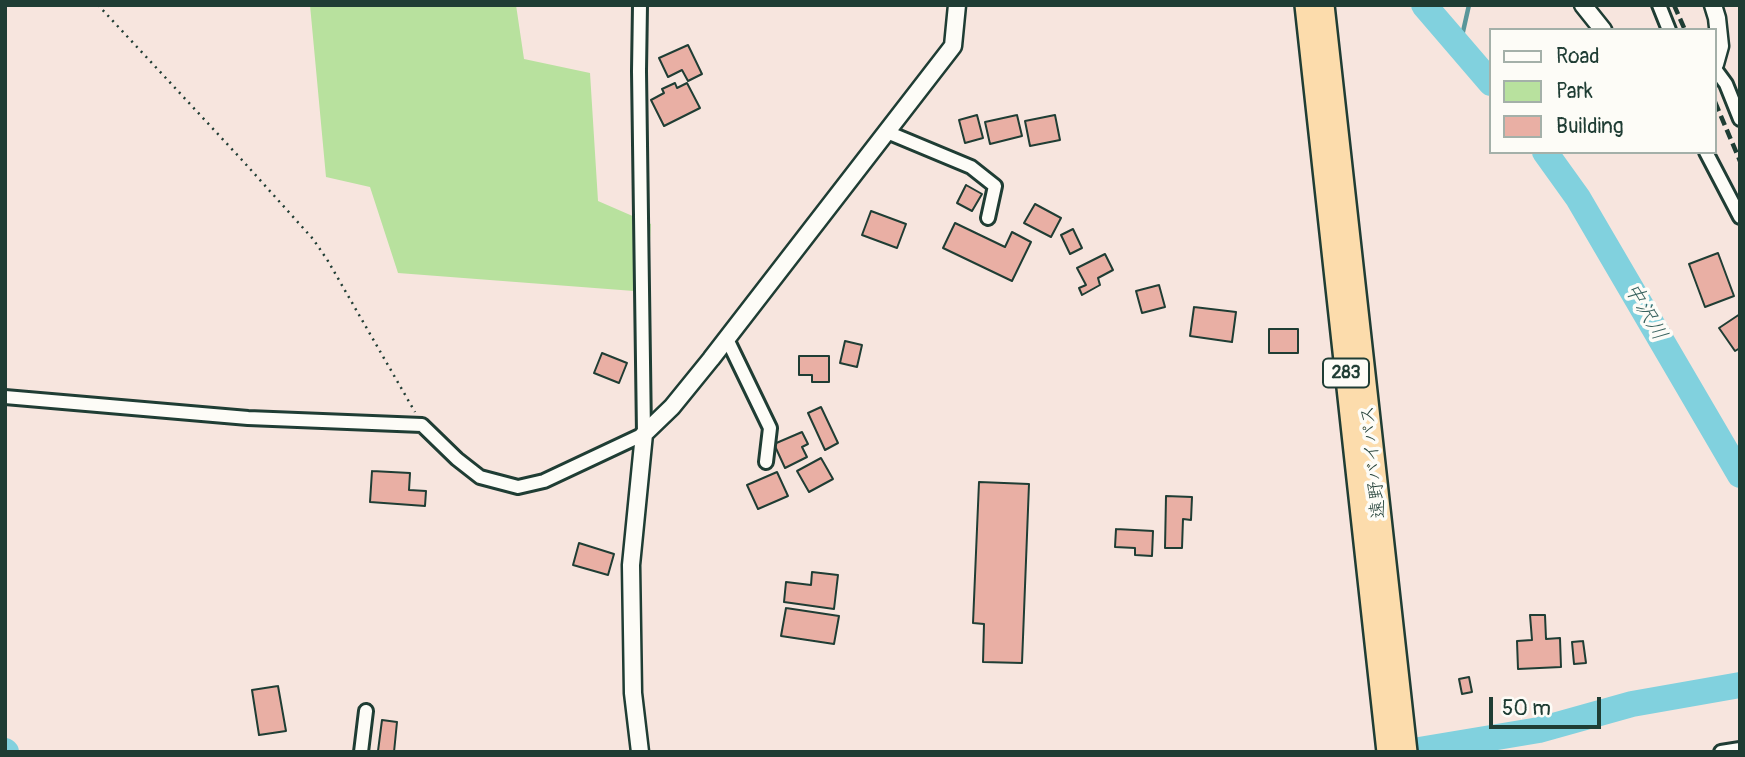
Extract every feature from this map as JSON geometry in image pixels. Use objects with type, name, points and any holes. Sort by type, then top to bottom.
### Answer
[{"type":"highway","name":"遠野バイパス","points":[[1306,5],[1396,745]]},
{"type":"highway","name":"遠野バイパス","points":[[1324,5],[1377,572]]},
{"type":"street","points":[[640,5],[644,434],[631,565],[633,693],[640,752]]},
{"type":"street","points":[[5,397],[247,418],[422,425],[457,460],[480,477],[518,487],[544,481],[644,434],[672,407],[953,46],[957,5]]},
{"type":"street","points":[[1583,5],[1601,28]]},
{"type":"street","points":[[1659,5],[1668,28]]},
{"type":"street","points":[[1713,5],[1720,47],[1717,59]]},
{"type":"street","points":[[1717,70],[1726,84],[1740,119]]},
{"type":"street","points":[[887,132],[971,167],[995,186],[988,218]]},
{"type":"street","points":[[1707,154],[1740,217]]},
{"type":"street","points":[[727,339],[770,428],[766,462]]},
{"type":"street","points":[[361,752],[366,711]]},
{"type":"street","points":[[1721,752],[1740,749]]},
{"type":"path","points":[[98,5],[313,239],[422,425]]},
{"type":"green space","points":[[310,5],[516,5],[524,59],[590,73],[598,201],[651,224],[647,292],[398,273],[370,187],[326,177]]},
{"type":"building","points":[[688,45],[702,74],[688,81],[682,70],[668,77],[659,58]]},
{"type":"building","points":[[675,83],[677,88],[687,83],[700,108],[664,126],[651,100],[664,93],[662,89]]},
{"type":"building","points":[[977,115],[983,138],[965,143],[959,120]]},
{"type":"building","points":[[1017,115],[1022,136],[990,144],[985,122]]},
{"type":"building","points":[[1055,115],[1060,140],[1030,146],[1025,121]]},
{"type":"building","points":[[966,185],[982,194],[972,211],[957,203]]},
{"type":"building","points":[[1035,204],[1061,218],[1051,237],[1024,223]]},
{"type":"building","points":[[871,211],[906,224],[897,248],[862,235]]},
{"type":"building","points":[[955,223],[1005,247],[1012,232],[1031,242],[1012,281],[943,248]]},
{"type":"building","points":[[1073,229],[1082,248],[1070,254],[1061,235]]},
{"type":"building","points":[[1718,253],[1734,296],[1705,307],[1689,264]]},
{"type":"building","points":[[1105,254],[1113,270],[1098,278],[1100,285],[1082,295],[1079,288],[1086,285],[1077,268]]},
{"type":"building","points":[[1159,285],[1165,307],[1142,313],[1136,291]]},
{"type":"building","points":[[1194,307],[1236,312],[1232,342],[1190,336]]},
{"type":"building","points":[[1740,314],[1740,348],[1735,351],[1719,328]]},
{"type":"building","points":[[1269,329],[1298,329],[1298,353],[1269,353]]},
{"type":"building","points":[[845,341],[862,345],[857,367],[840,363]]},
{"type":"building","points":[[602,353],[627,363],[619,383],[594,373]]},
{"type":"building","points":[[799,356],[829,356],[829,382],[812,382],[812,375],[799,375]]},
{"type":"building","points":[[821,407],[838,443],[825,450],[808,413]]},
{"type":"building","points":[[802,432],[808,444],[802,447],[807,457],[785,468],[774,444]]},
{"type":"building","points":[[821,458],[833,479],[809,492],[797,471]]},
{"type":"building","points":[[372,471],[410,473],[409,490],[426,491],[425,506],[370,502]]},
{"type":"building","points":[[777,472],[788,496],[758,509],[747,485]]},
{"type":"building","points":[[979,482],[1029,484],[1022,663],[983,662],[984,624],[973,623]]},
{"type":"building","points":[[1166,496],[1192,497],[1191,520],[1183,519],[1182,548],[1165,548]]},
{"type":"building","points":[[1116,529],[1153,531],[1152,556],[1135,555],[1135,548],[1115,547]]},
{"type":"building","points":[[579,543],[614,554],[608,575],[573,565]]},
{"type":"building","points":[[812,572],[838,575],[834,609],[784,602],[786,582],[811,585]]},
{"type":"building","points":[[786,608],[839,616],[834,644],[781,636]]},
{"type":"building","points":[[1530,615],[1545,615],[1546,639],[1560,638],[1561,667],[1518,669],[1517,641],[1532,640]]},
{"type":"building","points":[[1583,641],[1586,663],[1574,664],[1572,642]]},
{"type":"building","points":[[1469,677],[1472,692],[1462,694],[1459,679]]},
{"type":"building","points":[[278,686],[286,731],[259,735],[252,690]]},
{"type":"building","points":[[382,720],[397,722],[394,752],[378,751]]},
{"type":"waterway","name":"中沢川","points":[[1424,5],[1490,82]]},
{"type":"waterway","points":[[1460,45],[1469,5]]},
{"type":"waterway","name":"中沢川","points":[[1546,154],[1578,198],[1740,475]]},
{"type":"waterway","points":[[1407,752],[1539,730],[1632,704],[1740,685]]},
{"type":"railway","points":[[1674,5],[1684,28]]},
{"type":"railway","points":[[1717,107],[1740,161]]}]
